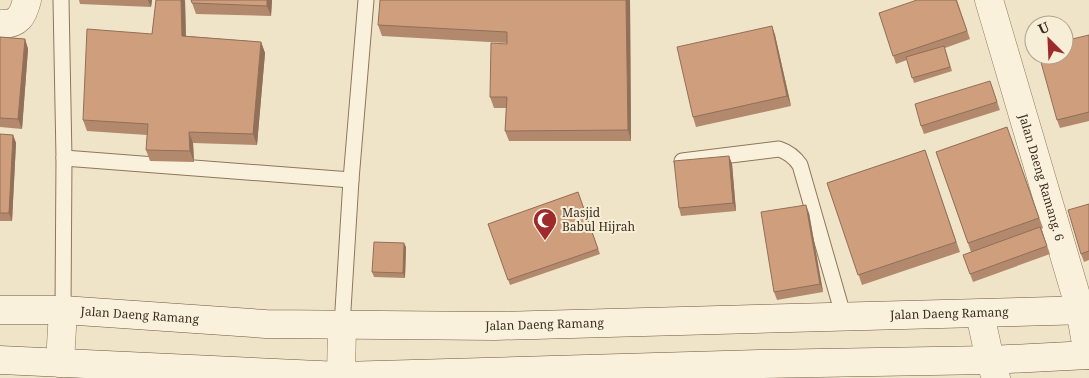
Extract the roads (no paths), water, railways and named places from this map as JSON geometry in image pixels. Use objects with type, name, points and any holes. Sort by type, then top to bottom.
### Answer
[{"type":"main road","points":[[0,24],[8,24],[19,20],[24,12],[27,0]]},
{"type":"main road","name":"Jalan Daeng Ramang. 6","points":[[989,0],[1085,310],[1089,355]]},
{"type":"main road","name":"Jalan Daeng Ramang","points":[[0,310],[63,310],[266,324],[495,326],[1085,310]]},
{"type":"main road","points":[[60,363],[63,310]]},
{"type":"main road","points":[[980,314],[993,369]]},
{"type":"main road","points":[[758,320],[759,371]]},
{"type":"main road","points":[[341,376],[342,326]]},
{"type":"main road","points":[[0,360],[219,374],[341,376],[993,369],[1089,355]]},
{"type":"lane","points":[[61,0],[64,158],[63,310]]},
{"type":"lane","points":[[342,326],[351,180],[366,0]]},
{"type":"lane","points":[[675,162],[779,149],[788,152],[796,158],[800,164],[844,318]]},
{"type":"lane","points":[[64,158],[351,180]]},
{"type":"place","name":"Masjid Babul Hijrah","points":[[545,241]]}]
